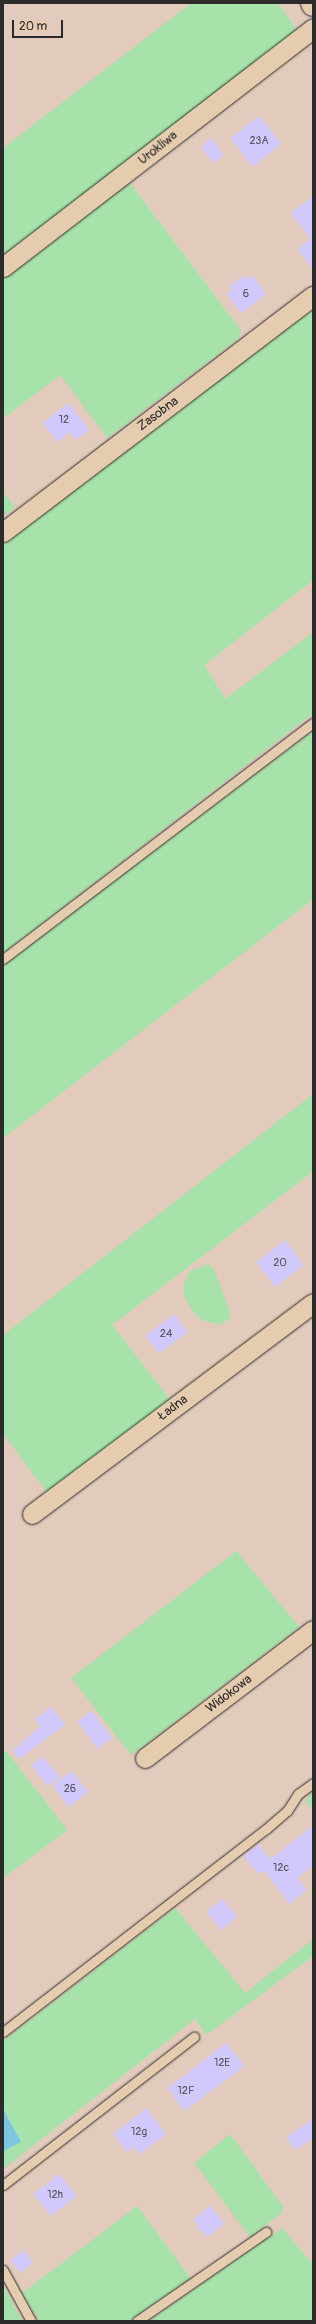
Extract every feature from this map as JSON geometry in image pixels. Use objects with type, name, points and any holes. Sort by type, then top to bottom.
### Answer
[{"type":"street","name":"Urokliwa","points":[[3,267],[313,28]]},
{"type":"street","name":"Zasobna","points":[[3,532],[313,296]]},
{"type":"street","name":"Ładna","points":[[32,1514],[313,1303]]},
{"type":"street","name":"Widokowa","points":[[145,1758],[313,1630]]},
{"type":"lane","points":[[3,959],[313,723]]},
{"type":"lane","points":[[3,2032],[266,1829],[288,1811],[298,1794],[313,1783]]},
{"type":"lane","points":[[3,2185],[194,2037]]},
{"type":"lane","points":[[137,2321],[266,2232]]},
{"type":"lane","points":[[3,2270],[31,2321]]},
{"type":"green space","points":[[191,3],[278,3],[298,32],[3,260],[3,148]]},
{"type":"green space","points":[[129,182],[241,331],[239,338],[107,438],[60,375],[3,418],[3,279]]},
{"type":"green space","points":[[313,306],[313,580],[204,665],[225,699],[313,632],[313,713],[3,953],[3,544]]},
{"type":"green space","points":[[3,491],[14,507],[3,516]]},
{"type":"green space","points":[[313,731],[313,899],[3,1138],[3,965]]},
{"type":"green space","points":[[313,1094],[313,1171],[112,1325],[170,1400],[48,1494],[3,1434],[3,1335]]},
{"type":"green space","points":[[208,1264],[214,1269],[229,1311],[230,1318],[219,1325],[202,1320],[193,1312],[184,1296],[184,1283],[190,1271]]},
{"type":"green space","points":[[236,1551],[299,1627],[131,1755],[71,1678]]},
{"type":"green space","points":[[6,1751],[67,1830],[3,1878],[3,1753]]},
{"type":"green space","points":[[313,1790],[313,1811],[305,1801]]},
{"type":"green space","points":[[175,1908],[245,1993],[313,1939],[313,1956],[206,2035],[195,2019],[3,2169],[3,2041]]},
{"type":"green space","points":[[230,2134],[283,2207],[281,2213],[250,2237],[194,2163]]},
{"type":"green space","points":[[137,2206],[190,2278],[129,2321],[39,2321],[22,2293]]},
{"type":"green space","points":[[282,2228],[313,2265],[313,2321],[149,2321]]},
{"type":"green space","points":[[3,2285],[9,2297],[22,2321],[3,2321]]},
{"type":"water","points":[[3,2109],[21,2142],[3,2151]]},
{"type":"building","points":[[259,116],[281,144],[252,167],[230,138]]},
{"type":"building","points":[[211,138],[223,155],[213,163],[200,147]]},
{"type":"building","points":[[313,196],[313,270],[297,249],[310,239],[290,213]]},
{"type":"building","points":[[252,275],[266,294],[241,313],[226,294],[232,289],[229,286],[243,276],[245,279]]},
{"type":"building","points":[[68,403],[89,430],[76,440],[70,432],[57,442],[42,423]]},
{"type":"building","points":[[285,1240],[303,1265],[275,1287],[256,1262]]},
{"type":"building","points":[[174,1314],[187,1332],[159,1353],[145,1336]]},
{"type":"building","points":[[51,1707],[65,1724],[19,1759],[12,1751],[40,1726],[34,1719]]},
{"type":"building","points":[[91,1711],[112,1738],[97,1749],[77,1721]]},
{"type":"building","points":[[42,1757],[60,1777],[47,1786],[31,1765]]},
{"type":"building","points":[[71,1771],[88,1792],[68,1807],[52,1785]]},
{"type":"building","points":[[313,1825],[313,1865],[297,1878],[306,1890],[289,1904],[263,1870],[258,1874],[243,1856],[258,1844],[270,1859]]},
{"type":"building","points":[[222,1899],[237,1917],[221,1930],[206,1912]]},
{"type":"building","points":[[226,2043],[244,2066],[184,2111],[167,2088]]},
{"type":"building","points":[[146,2108],[166,2134],[140,2154],[134,2147],[127,2152],[113,2134]]},
{"type":"building","points":[[313,2119],[313,2138],[295,2150],[286,2137]]},
{"type":"building","points":[[59,2174],[76,2196],[51,2216],[33,2194]]},
{"type":"building","points":[[210,2206],[224,2224],[207,2237],[202,2231],[197,2230],[198,2226],[193,2219]]},
{"type":"building","points":[[23,2250],[33,2263],[20,2273],[10,2260]]}]
